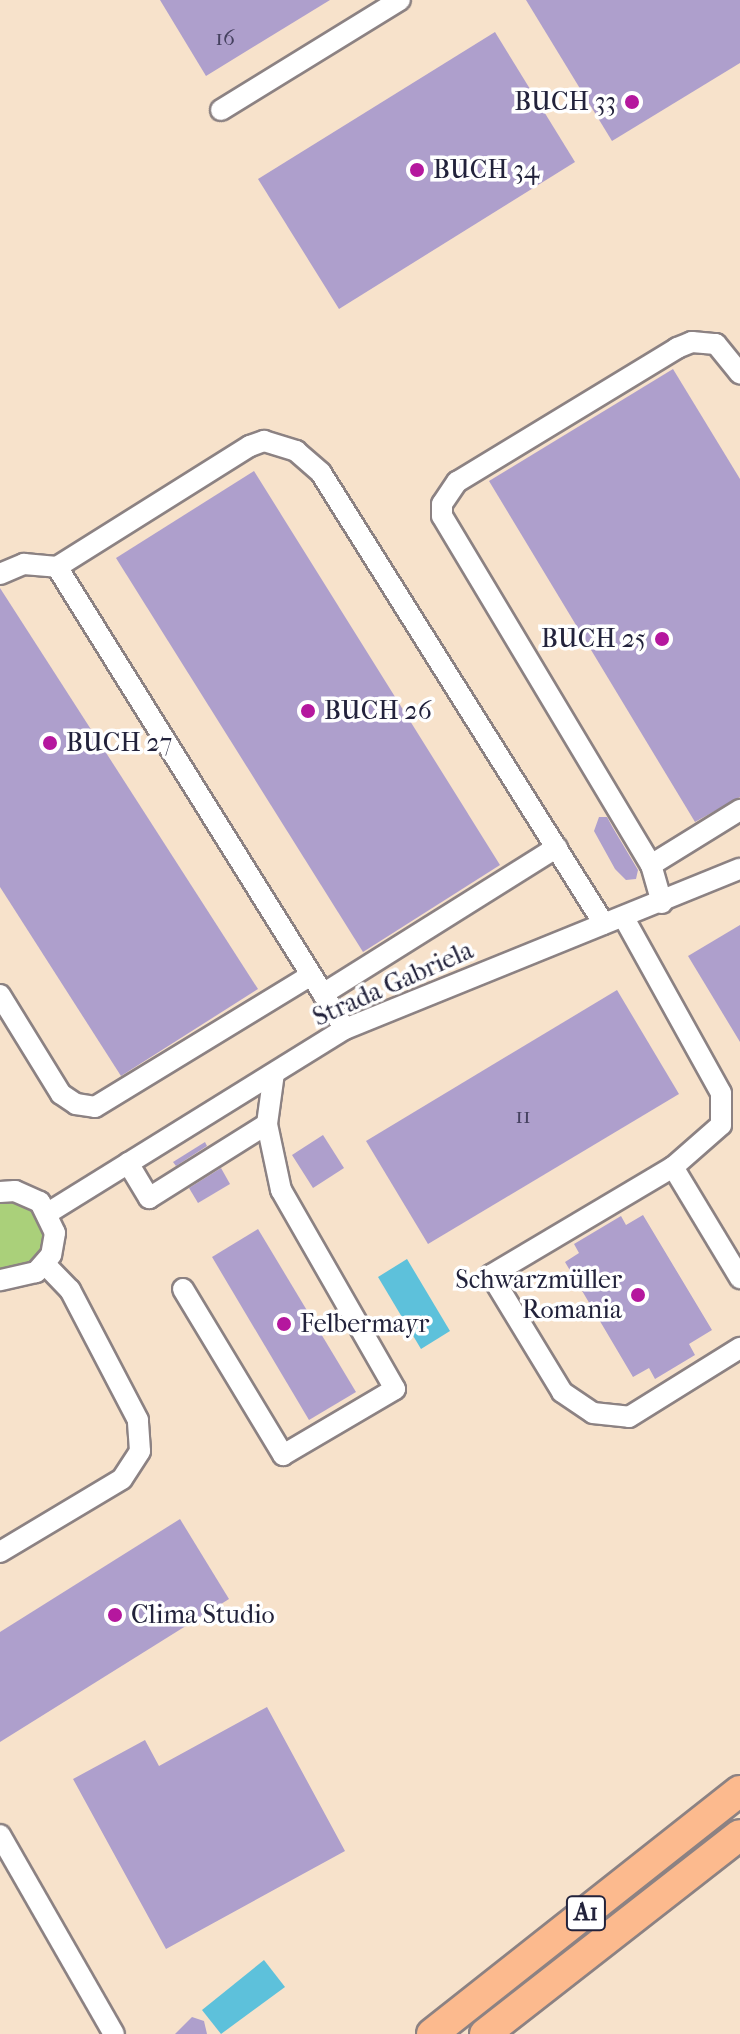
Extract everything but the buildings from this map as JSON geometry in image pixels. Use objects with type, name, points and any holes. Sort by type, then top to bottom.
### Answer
[{"type":"highway","name":"A1","points":[[432,2034],[740,1791]]},
{"type":"highway","name":"A1","points":[[485,2034],[740,1835]]},
{"type":"street","points":[[221,110],[400,0]]},
{"type":"street","points":[[662,903],[651,865],[442,516],[442,504],[457,482],[677,348],[692,342],[716,344],[740,374]]},
{"type":"street","points":[[0,574],[24,564],[57,567],[250,446],[280,442],[296,451],[321,473],[604,924]]},
{"type":"street","points":[[57,567],[345,1029]]},
{"type":"street","points":[[651,865],[740,810]]},
{"type":"street","points":[[323,994],[557,847]]},
{"type":"street","name":"Strada Gabriela","points":[[48,1213],[345,1029],[740,869]]},
{"type":"street","points":[[624,918],[730,1090],[724,1114],[715,1135],[673,1167],[491,1275],[562,1392],[593,1413],[629,1417],[740,1348]]},
{"type":"street","points":[[0,995],[61,1094],[76,1104],[95,1107],[311,975]]},
{"type":"street","points":[[183,1289],[283,1455],[395,1389],[290,1214],[272,1161],[267,1124],[274,1073]]},
{"type":"street","points":[[128,1163],[149,1198],[267,1124]]},
{"type":"street","points":[[673,1167],[740,1278]]},
{"type":"street","points":[[0,1190],[28,1195],[48,1213],[55,1233],[45,1264],[26,1278],[0,1280]]},
{"type":"street","points":[[0,1552],[122,1479],[140,1451],[138,1420],[70,1290],[45,1264]]},
{"type":"street","points":[[0,1835],[114,2034]]},
{"type":"green space","points":[[0,1192],[40,1202],[51,1255],[0,1280]]},
{"type":"water","points":[[407,1259],[450,1331],[421,1349],[378,1277]]},
{"type":"water","points":[[264,1960],[285,1987],[221,2034],[202,2010]]},
{"type":"place","name":"BUCH 33","points":[[632,102]]},
{"type":"place","name":"BUCH 34","points":[[417,170]]},
{"type":"place","name":"BUCH 25","points":[[662,639]]},
{"type":"place","name":"BUCH 26","points":[[308,711]]},
{"type":"place","name":"BUCH 27","points":[[50,743]]},
{"type":"place","name":"Schwarzmüller Romania","points":[[638,1295]]},
{"type":"place","name":"Felbermayr","points":[[284,1324]]},
{"type":"place","name":"Clima Studio","points":[[115,1615]]}]
